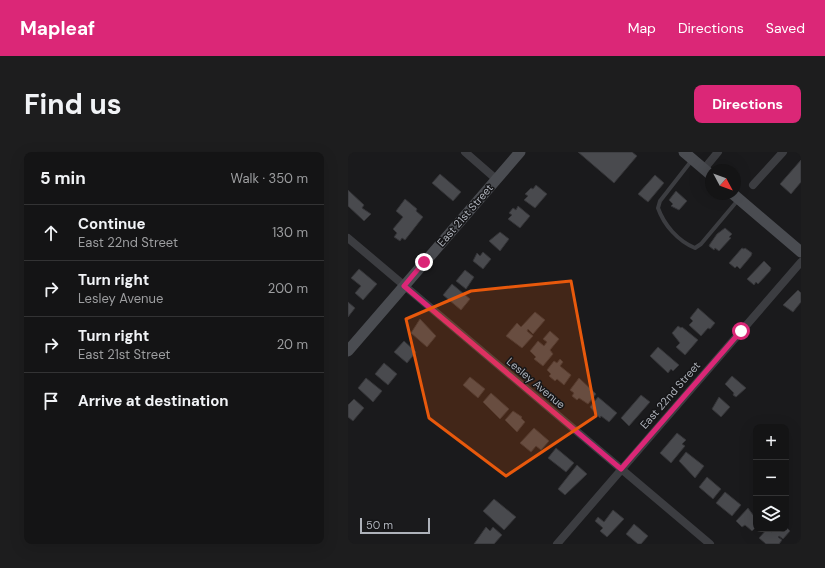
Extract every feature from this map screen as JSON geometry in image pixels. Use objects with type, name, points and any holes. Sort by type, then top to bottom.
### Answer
[{"type":"main road","name":"East 21st Street","points":[[348,352],[520,152]]},
{"type":"main road","points":[[684,152],[705,170]]},
{"type":"main road","points":[[740,200],[801,252]]},
{"type":"street","points":[[465,152],[496,179]]},
{"type":"street","points":[[711,164],[718,152]]},
{"type":"street","points":[[753,185],[781,153]]},
{"type":"street","name":"Lesley Avenue","points":[[348,238],[710,544]]},
{"type":"street","name":"East 22nd Street","points":[[557,544],[801,262]]},
{"type":"lane","points":[[692,160],[660,201],[658,208],[669,229],[688,245],[695,248],[701,244],[734,200]]},
{"type":"highlighted area","points":[[571,281],[596,416],[506,476],[429,418],[406,319],[471,291]]},
{"type":"building","points":[[578,152],[632,152],[637,156],[614,183]]},
{"type":"building","points":[[801,160],[801,182],[791,194],[780,184]]},
{"type":"building","points":[[440,174],[461,192],[453,201],[432,183]]},
{"type":"building","points":[[655,175],[664,183],[648,202],[638,194]]},
{"type":"building","points":[[536,185],[547,194],[535,208],[524,200],[528,196],[525,194]]},
{"type":"building","points":[[348,190],[364,205],[362,208],[371,214],[364,221],[348,206]]},
{"type":"building","points":[[676,191],[687,201],[679,210],[671,206],[673,204],[669,200]]},
{"type":"building","points":[[405,199],[417,209],[416,211],[423,217],[405,240],[402,238],[400,241],[394,237],[397,233],[393,229],[403,217],[396,211]]},
{"type":"building","points":[[518,206],[530,216],[520,228],[508,219],[512,215],[509,213],[513,208],[516,210]]},
{"type":"building","points":[[725,228],[732,234],[729,237],[731,238],[719,251],[715,248],[714,250],[709,246],[710,244],[717,234]]},
{"type":"building","points":[[500,232],[509,239],[500,251],[489,241]]},
{"type":"building","points":[[742,248],[745,248],[752,253],[751,256],[740,269],[737,266],[735,268],[729,263]]},
{"type":"building","points":[[483,252],[491,259],[483,269],[473,261],[477,253],[480,256]]},
{"type":"building","points":[[764,261],[771,268],[770,271],[758,284],[756,282],[754,285],[747,279]]},
{"type":"building","points":[[359,269],[377,284],[363,300],[355,293],[361,286],[351,278]]},
{"type":"building","points":[[465,270],[474,277],[466,289],[456,281]]},
{"type":"building","points":[[452,284],[470,299],[461,310],[443,295]]},
{"type":"building","points":[[798,290],[801,293],[801,302],[793,312],[783,305]]},
{"type":"building","points":[[348,302],[355,308],[348,317]]},
{"type":"building","points":[[698,308],[715,323],[701,336],[689,325],[693,321],[690,318]]},
{"type":"building","points":[[535,312],[545,320],[533,334],[528,329],[527,331],[533,336],[522,348],[506,336],[517,323],[521,327]]},
{"type":"building","points":[[420,319],[436,336],[427,347],[411,333]]},
{"type":"building","points":[[678,326],[681,328],[682,327],[698,340],[685,355],[676,347],[680,343],[672,333]]},
{"type":"building","points":[[550,331],[559,339],[550,350],[553,354],[543,366],[534,359],[536,357],[530,351],[538,341],[544,346],[547,342],[543,339]]},
{"type":"building","points":[[404,341],[416,352],[407,363],[394,352]]},
{"type":"building","points":[[658,347],[679,365],[673,371],[671,369],[668,373],[650,356]]},
{"type":"building","points":[[560,359],[563,362],[560,366],[571,375],[564,385],[557,379],[555,381],[549,376],[551,374],[547,370],[554,361],[557,363]]},
{"type":"building","points":[[384,363],[397,374],[388,385],[375,374]]},
{"type":"building","points":[[732,376],[746,388],[736,397],[725,384]]},
{"type":"building","points":[[470,377],[485,389],[478,398],[463,385]]},
{"type":"building","points":[[366,378],[382,391],[373,402],[358,388]]},
{"type":"building","points":[[579,378],[596,394],[588,404],[579,398],[577,400],[572,396],[574,393],[570,390]]},
{"type":"building","points":[[491,393],[509,409],[500,419],[483,402]]},
{"type":"building","points":[[641,395],[650,402],[629,426],[621,418]]},
{"type":"building","points":[[598,397],[617,413],[609,422],[601,416],[600,418],[590,407]]},
{"type":"building","points":[[719,397],[730,407],[721,417],[712,409]]},
{"type":"building","points":[[354,399],[364,408],[353,421],[348,417],[348,405]]},
{"type":"building","points":[[513,411],[522,417],[521,418],[525,422],[517,432],[505,420]]},
{"type":"building","points":[[534,428],[549,441],[541,450],[536,446],[531,452],[520,443]]},
{"type":"building","points":[[677,433],[686,440],[682,444],[685,446],[671,463],[660,453]]},
{"type":"building","points":[[556,448],[574,463],[566,472],[548,458]]},
{"type":"building","points":[[686,452],[704,466],[695,478],[679,461]]},
{"type":"building","points":[[577,465],[587,474],[565,495],[558,489]]},
{"type":"building","points":[[707,477],[721,489],[713,499],[699,487]]},
{"type":"building","points":[[725,492],[741,505],[732,516],[716,503]]},
{"type":"building","points":[[494,499],[516,517],[504,530],[483,511]]},
{"type":"building","points":[[748,508],[753,515],[753,530],[752,531],[745,525],[742,527],[736,521]]},
{"type":"building","points":[[613,510],[624,519],[607,537],[600,531],[603,528],[595,521],[598,517],[604,522]]},
{"type":"building","points":[[634,524],[648,536],[641,544],[638,544],[626,534]]},
{"type":"building","points":[[486,527],[490,531],[493,527],[502,535],[494,544],[474,544]]},
{"type":"building","points":[[790,531],[783,539],[779,536],[778,537],[782,540],[779,544],[766,544],[759,538],[764,532]]},
{"type":"route","points":[[424,262],[404,286],[621,469],[741,331]]}]
